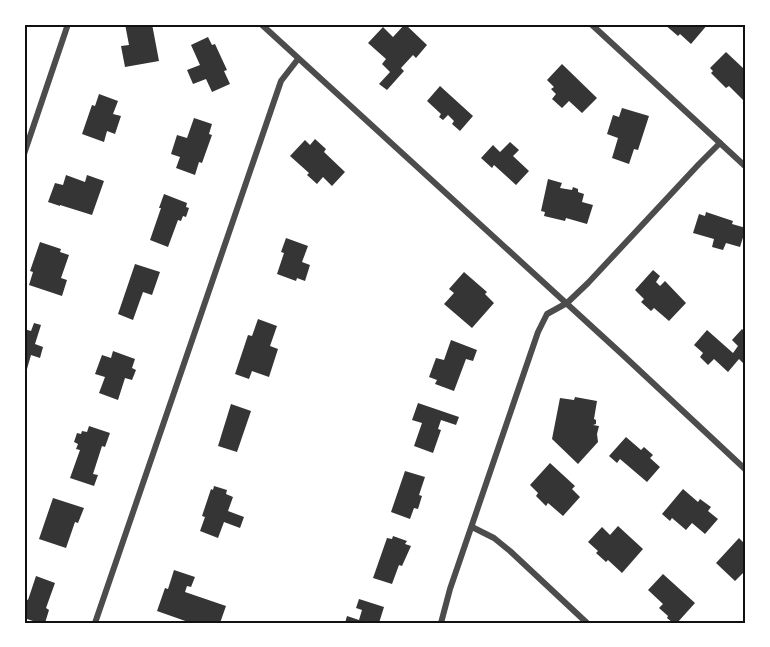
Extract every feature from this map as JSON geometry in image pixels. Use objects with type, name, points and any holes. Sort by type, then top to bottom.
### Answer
[{"type":"street","points":[[24,154],[68,24]]},
{"type":"street","points":[[261,24],[746,470]]},
{"type":"street","points":[[591,24],[746,167]]},
{"type":"street","points":[[95,623],[277,91],[281,81],[298,59]]},
{"type":"street","points":[[441,623],[450,589],[538,332],[547,314],[567,303],[720,143]]},
{"type":"street","points":[[472,527],[494,538],[510,551],[587,623]]},
{"type":"building","points":[[125,24],[152,24],[159,61],[125,67],[121,46],[129,45]]},
{"type":"building","points":[[405,24],[427,45],[416,58],[413,55],[401,68],[404,71],[387,90],[379,84],[390,72],[382,64],[386,59],[368,43],[383,27],[393,37]]},
{"type":"building","points":[[664,24],[708,24],[691,44]]},
{"type":"building","points":[[208,37],[212,45],[215,44],[227,70],[224,71],[230,84],[212,92],[206,79],[193,84],[187,70],[200,65],[191,45]]},
{"type":"building","points":[[726,52],[743,68],[746,66],[746,103],[729,86],[726,88],[711,73],[713,71],[710,68]]},
{"type":"building","points":[[562,64],[597,98],[582,113],[569,101],[562,108],[552,99],[556,94],[551,89],[554,87],[547,80]]},
{"type":"building","points":[[440,86],[473,116],[460,131],[452,124],[454,121],[448,115],[443,120],[439,117],[441,114],[427,101]]},
{"type":"building","points":[[99,94],[118,101],[113,114],[121,116],[115,134],[107,131],[104,142],[82,134],[92,105],[95,106]]},
{"type":"building","points":[[622,108],[649,116],[638,150],[634,149],[629,164],[612,158],[618,138],[607,134],[613,115],[619,117]]},
{"type":"building","points":[[194,118],[212,124],[209,134],[212,135],[195,175],[176,168],[180,157],[171,154],[177,135],[187,138]]},
{"type":"building","points":[[315,139],[326,149],[324,152],[345,172],[332,186],[323,177],[317,184],[307,175],[309,173],[290,156],[305,140],[310,145]]},
{"type":"building","points":[[510,142],[519,150],[513,156],[529,171],[516,185],[494,165],[492,168],[481,158],[493,145],[500,152]]},
{"type":"building","points":[[66,175],[85,182],[87,175],[104,181],[92,215],[48,202],[55,183],[63,185]]},
{"type":"building","points":[[548,179],[562,183],[560,188],[572,190],[573,187],[584,194],[582,202],[593,205],[587,224],[566,218],[565,221],[544,216],[545,212],[541,211]]},
{"type":"building","points":[[164,194],[187,203],[186,207],[189,208],[186,217],[183,216],[181,221],[178,220],[168,247],[150,240]]},
{"type":"building","points":[[706,212],[746,228],[740,247],[726,243],[723,250],[712,247],[714,239],[693,233],[699,214],[705,216]]},
{"type":"building","points":[[286,238],[308,246],[302,262],[310,265],[305,281],[297,278],[296,281],[277,274]]},
{"type":"building","points":[[40,242],[61,249],[60,252],[69,255],[61,278],[67,280],[62,296],[29,285],[33,272],[30,271]]},
{"type":"building","points":[[135,264],[160,272],[152,295],[143,292],[133,320],[118,314]]},
{"type":"building","points":[[653,270],[660,276],[656,282],[660,286],[665,281],[686,303],[669,321],[654,308],[651,311],[641,302],[644,299],[635,290]]},
{"type":"building","points":[[464,272],[487,292],[485,294],[494,303],[472,328],[444,304],[454,293],[449,289]]},
{"type":"building","points":[[258,319],[277,326],[270,346],[278,349],[269,377],[252,371],[249,379],[235,374],[248,335],[252,336]]},
{"type":"building","points":[[34,323],[41,325],[35,344],[43,347],[40,358],[31,355],[27,369],[24,368],[24,329],[31,331]]},
{"type":"building","points":[[742,329],[746,333],[746,362],[744,364],[739,359],[728,372],[714,359],[708,365],[700,357],[703,353],[694,345],[707,330],[733,353],[738,346],[732,340]]},
{"type":"building","points":[[451,340],[477,350],[473,361],[466,359],[454,391],[435,384],[437,380],[429,377],[436,358],[444,360]]},
{"type":"building","points":[[113,351],[135,359],[132,368],[136,370],[132,380],[125,378],[118,400],[99,393],[105,377],[95,374],[102,355],[111,358]]},
{"type":"building","points":[[575,397],[597,401],[594,419],[596,424],[593,425],[599,426],[598,442],[578,464],[552,439],[560,398],[574,400]]},
{"type":"building","points":[[418,403],[459,417],[456,425],[441,420],[438,429],[441,430],[433,453],[414,446],[422,423],[412,420]]},
{"type":"building","points":[[231,404],[251,411],[237,452],[218,446]]},
{"type":"building","points":[[89,426],[110,433],[105,447],[102,446],[93,474],[98,475],[94,486],[70,478],[80,450],[76,449],[78,444],[74,442],[77,433],[87,432]]},
{"type":"building","points":[[626,437],[641,450],[644,447],[653,455],[650,458],[660,467],[647,482],[620,459],[617,463],[609,456]]},
{"type":"building","points":[[550,463],[575,486],[572,489],[580,497],[563,516],[548,503],[546,506],[536,496],[538,493],[530,485]]},
{"type":"building","points":[[405,471],[425,477],[419,495],[422,496],[418,509],[414,508],[410,519],[391,512]]},
{"type":"building","points":[[214,486],[227,490],[226,494],[233,497],[228,511],[244,517],[240,528],[224,522],[218,538],[200,531],[205,517],[202,516]]},
{"type":"building","points":[[683,489],[698,502],[700,499],[711,507],[708,511],[718,519],[705,534],[692,523],[686,530],[672,518],[670,521],[662,514]]},
{"type":"building","points":[[53,498],[84,508],[78,523],[75,522],[66,548],[39,539]]},
{"type":"building","points":[[618,526],[643,549],[622,573],[596,553],[598,551],[588,542],[602,527],[610,535]]},
{"type":"building","points":[[393,536],[407,541],[405,544],[411,546],[402,566],[399,565],[392,584],[373,578],[387,538],[392,539]]},
{"type":"building","points":[[739,538],[746,545],[746,573],[744,572],[735,581],[716,563]]},
{"type":"building","points":[[174,570],[195,577],[191,587],[187,586],[185,592],[226,606],[220,623],[191,623],[157,611]]},
{"type":"building","points":[[663,574],[695,603],[677,623],[667,618],[668,616],[659,608],[663,604],[648,590]]},
{"type":"building","points":[[36,576],[55,583],[46,608],[49,610],[45,623],[24,618],[24,598],[28,600]]},
{"type":"building","points":[[359,599],[384,607],[379,623],[345,623],[347,616],[359,620],[362,610],[356,608]]}]
